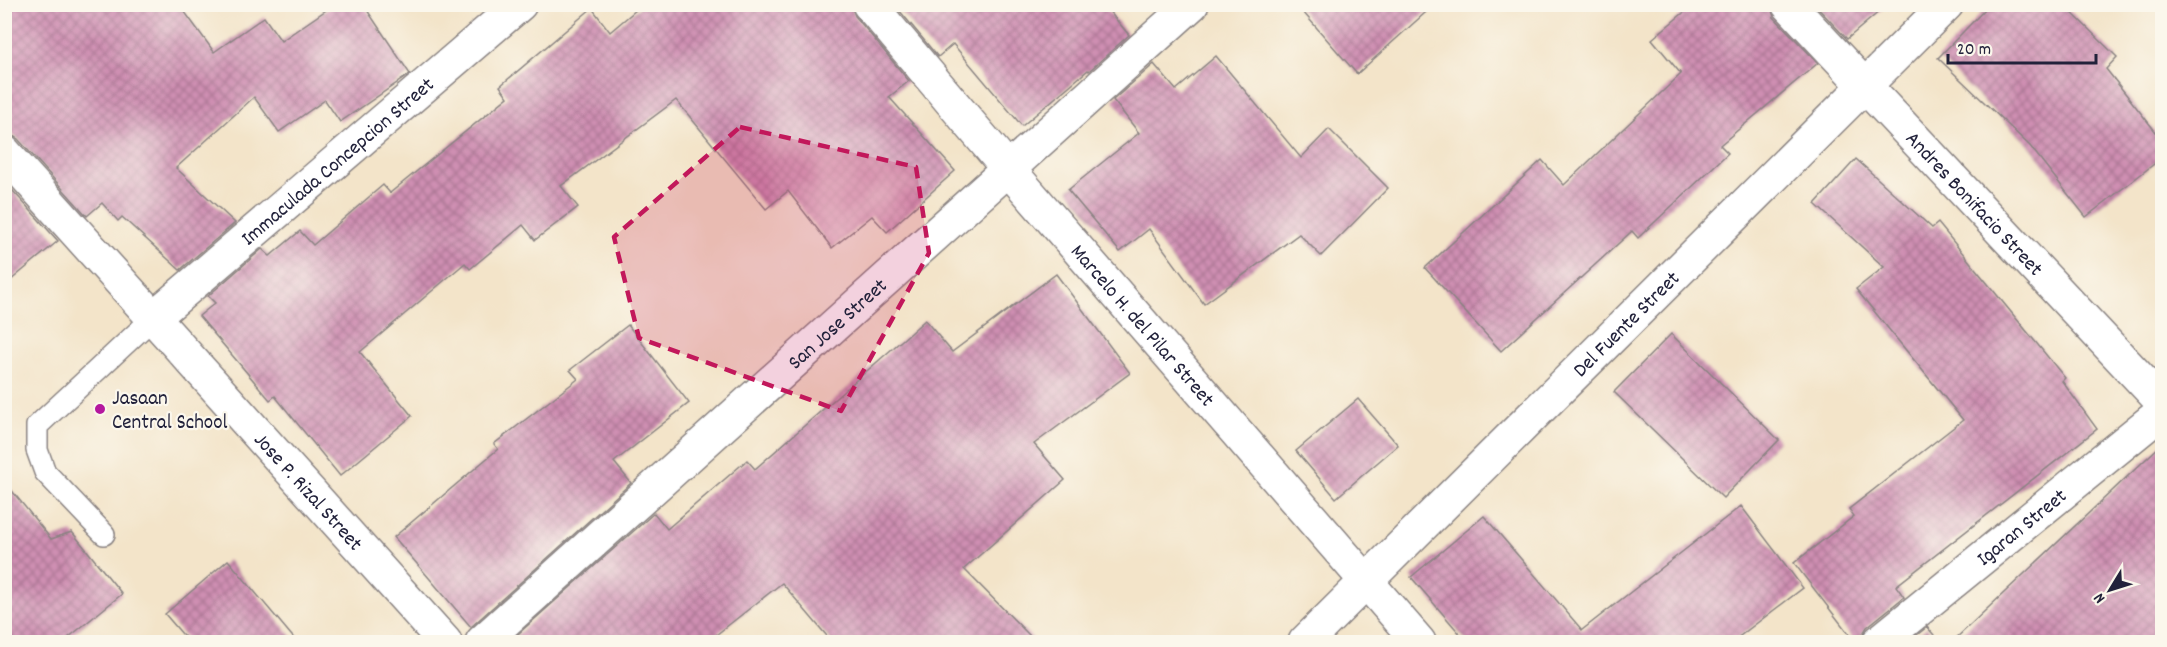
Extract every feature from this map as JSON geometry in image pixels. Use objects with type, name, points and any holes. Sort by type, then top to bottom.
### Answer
[{"type":"street","name":"Immaculada Concepcion Street","points":[[153,318],[520,4]]},
{"type":"street","name":"Marcelo H. del Pilar Street","points":[[869,4],[1009,170],[1419,642]]},
{"type":"street","name":"San Jose Street","points":[[482,642],[1192,4]]},
{"type":"street","name":"Andres Bonifacio Street","points":[[1788,4],[2163,402]]},
{"type":"street","name":"Del Fuente Street","points":[[1305,642],[1947,4]]},
{"type":"street","name":"Jose P. Rizal Street","points":[[4,152],[445,642]]},
{"type":"street","name":"Igaran Street","points":[[1880,642],[2163,412]]},
{"type":"lane","points":[[104,534],[45,472],[37,450],[37,426],[153,318]]},
{"type":"highlighted area","points":[[740,127],[916,167],[929,253],[841,411],[639,338],[614,237]]},
{"type":"building","points":[[18,4],[179,4],[214,52],[264,17],[281,41],[335,4],[363,4],[410,74],[340,122],[325,100],[279,132],[254,97],[176,168],[235,223],[180,270],[122,217],[118,221],[102,203],[87,216],[18,139],[10,134],[4,134],[4,16]]},
{"type":"building","points":[[643,4],[851,4],[855,16],[909,81],[889,97],[955,171],[887,232],[872,216],[832,248],[788,191],[766,209],[676,100],[561,186],[578,207],[535,240],[523,225],[470,269],[465,263],[360,352],[412,416],[340,476],[275,396],[270,400],[199,316],[215,303],[208,296],[262,249],[270,256],[300,231],[313,245],[383,185],[390,193],[508,97],[500,86],[592,8],[610,32]]},
{"type":"building","points":[[894,4],[1103,4],[1129,35],[1022,126],[953,44],[938,57]]},
{"type":"building","points":[[1296,4],[1435,4],[1357,74]]},
{"type":"building","points":[[1694,4],[1770,4],[1774,17],[1818,63],[1720,145],[1728,153],[1638,238],[1632,231],[1501,351],[1425,268],[1542,160],[1564,185],[1681,74],[1652,39]]},
{"type":"building","points":[[1814,4],[1888,4],[1847,39]]},
{"type":"building","points":[[1990,4],[2063,4],[2117,57],[2106,69],[2163,141],[2163,157],[2086,217],[2030,146],[1938,58]]},
{"type":"building","points":[[1216,56],[1301,158],[1329,129],[1388,188],[1321,256],[1299,234],[1204,304],[1149,229],[1120,252],[1068,190],[1139,133],[1113,100],[1154,64],[1176,90]]},
{"type":"building","points":[[1856,159],[1932,228],[1938,223],[2065,378],[2062,381],[2097,429],[1896,586],[1904,597],[1867,627],[1861,642],[1855,642],[1794,563],[1854,516],[1849,509],[1963,420],[1856,289],[1884,267],[1815,204]]},
{"type":"building","points":[[4,181],[58,241],[4,286]]},
{"type":"building","points":[[1056,274],[1130,373],[1034,444],[1065,480],[964,569],[1036,642],[832,642],[782,583],[707,642],[509,642],[654,513],[667,529],[747,460],[755,469],[925,320],[952,352]]},
{"type":"building","points":[[628,325],[689,403],[614,462],[631,483],[471,627],[394,537],[498,449],[494,444],[578,379],[570,370]]},
{"type":"building","points":[[1671,334],[1779,440],[1723,498],[1614,392]]},
{"type":"building","points":[[1358,399],[1398,445],[1336,498],[1296,451]]},
{"type":"building","points":[[2163,443],[2163,642],[1952,642]]},
{"type":"building","points":[[4,481],[51,539],[72,532],[122,594],[63,642],[4,642]]},
{"type":"building","points":[[1741,506],[1803,588],[1732,642],[1467,642],[1411,577],[1484,516],[1582,630]]},
{"type":"building","points":[[228,560],[297,642],[189,642],[165,614]]},
{"type":"building","points":[[1927,627],[1940,642],[1908,642]]},
{"type":"place","name":"Jasaan Central School","points":[[100,409]]}]
